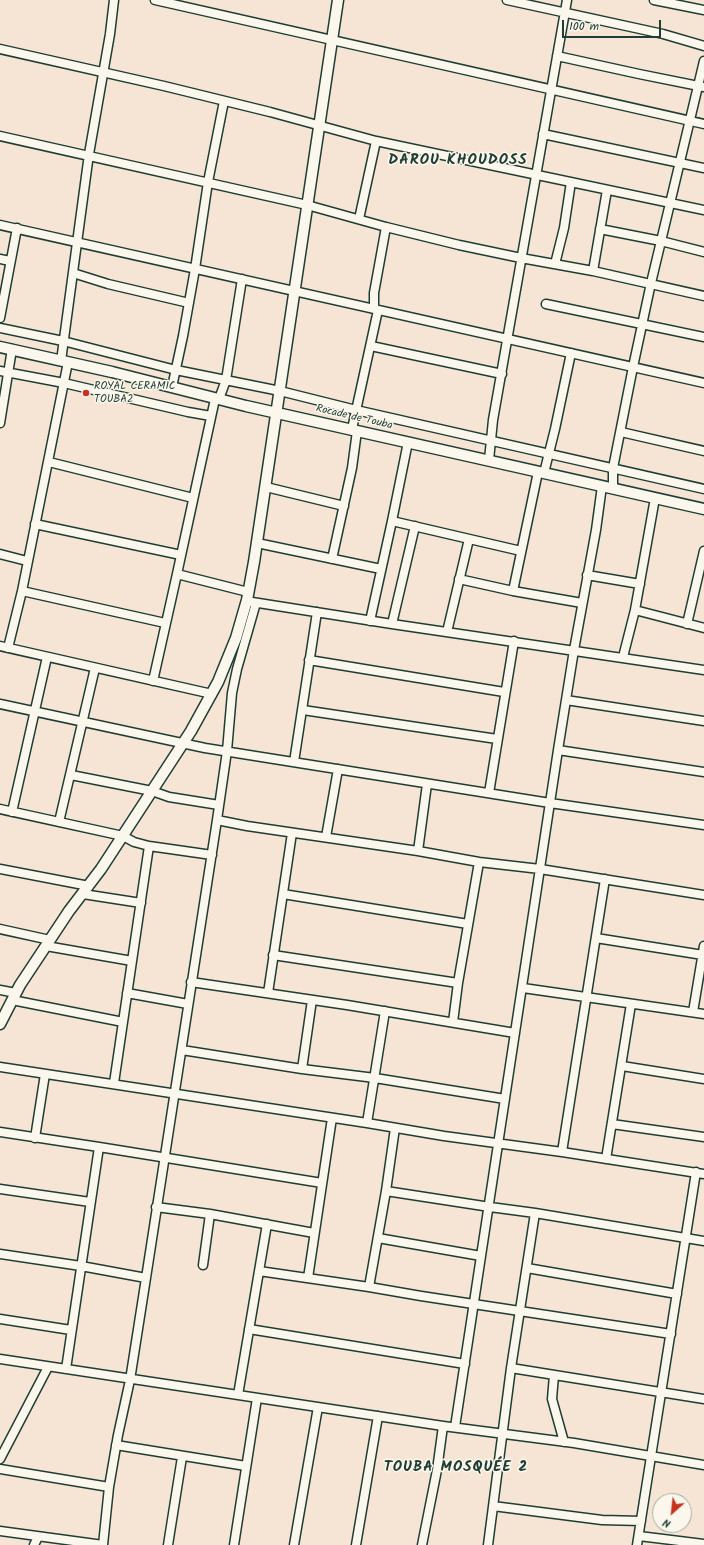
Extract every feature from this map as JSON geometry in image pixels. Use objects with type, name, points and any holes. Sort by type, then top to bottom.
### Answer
[{"type":"main road","points":[[0,1024],[14,997],[48,943],[123,836],[183,743],[212,694],[230,654],[250,598],[338,0]]},
{"type":"main road","name":"Rocade de Touba","points":[[0,347],[65,361],[277,413],[704,509]]},
{"type":"street","points":[[114,0],[110,34],[89,154],[63,341],[65,361],[64,383],[22,591],[4,647],[212,694]]},
{"type":"street","points":[[155,0],[704,124]]},
{"type":"street","points":[[507,0],[663,34],[704,46]]},
{"type":"street","points":[[489,460],[493,420],[535,174],[567,0]]},
{"type":"street","points":[[654,0],[704,10]]},
{"type":"street","points":[[0,49],[224,101],[376,141],[704,210]]},
{"type":"street","points":[[557,56],[701,86]]},
{"type":"street","points":[[613,488],[613,468],[642,323],[690,121],[701,86],[704,61]]},
{"type":"street","points":[[172,387],[189,303],[208,182],[224,101]]},
{"type":"street","points":[[543,134],[704,168]]},
{"type":"street","points":[[0,136],[89,154],[307,205],[386,227],[521,258],[651,283],[704,296]]},
{"type":"street","points":[[359,219],[376,141]]},
{"type":"street","points":[[555,264],[564,228],[571,182]]},
{"type":"street","points":[[593,271],[608,190]]},
{"type":"street","points":[[0,225],[704,383]]},
{"type":"street","points":[[332,558],[352,468],[356,410],[371,346],[376,309],[374,293],[386,227]]},
{"type":"street","points":[[0,318],[17,228]]},
{"type":"street","points":[[600,230],[661,241],[704,252]]},
{"type":"street","points":[[0,259],[10,261]]},
{"type":"street","points":[[73,273],[108,284],[189,303]]},
{"type":"street","points":[[153,681],[212,416],[217,399],[226,380],[242,279]]},
{"type":"street","points":[[546,304],[704,337]]},
{"type":"street","points":[[0,328],[63,341],[176,370],[280,391],[356,410],[704,489]]},
{"type":"street","points":[[371,346],[502,374]]},
{"type":"street","points":[[0,423],[12,349]]},
{"type":"street","points":[[513,591],[521,551],[541,472],[549,453],[571,353]]},
{"type":"street","points":[[0,371],[64,383],[188,412],[212,416]]},
{"type":"street","points":[[621,432],[704,451]]},
{"type":"street","points":[[370,621],[408,442]]},
{"type":"street","points":[[49,462],[194,498]]},
{"type":"street","points":[[455,1427],[481,1256],[490,1208],[498,1143],[523,988],[558,750],[582,603],[596,530],[602,486]]},
{"type":"street","points":[[266,487],[344,506]]},
{"type":"street","points":[[623,657],[635,610],[655,498]]},
{"type":"street","points":[[392,521],[521,551]]},
{"type":"street","points":[[35,524],[181,555]]},
{"type":"street","points":[[392,624],[415,526]]},
{"type":"street","points":[[447,632],[468,539]]},
{"type":"street","points":[[257,543],[381,569]]},
{"type":"street","points":[[686,624],[701,581],[704,551]]},
{"type":"street","points":[[0,554],[27,561]]},
{"type":"street","points":[[177,574],[250,598],[317,612],[704,670]]},
{"type":"street","points":[[587,575],[640,584]]},
{"type":"street","points":[[459,579],[513,591],[582,603]]},
{"type":"street","points":[[22,591],[165,623]]},
{"type":"street","points":[[0,1531],[103,1545],[109,1487],[116,1445],[130,1380],[156,1207],[166,1157],[176,1093],[191,982],[227,751],[232,693],[250,598]]},
{"type":"street","points":[[635,610],[704,628]]},
{"type":"street","points":[[294,762],[317,612]]},
{"type":"street","points":[[489,793],[504,692],[514,641]]},
{"type":"street","points":[[12,812],[47,657]]},
{"type":"street","points":[[309,660],[504,692]]},
{"type":"street","points":[[59,822],[95,668]]},
{"type":"street","points":[[566,700],[704,721]]},
{"type":"street","points":[[0,704],[82,723],[227,751],[427,784],[704,825]]},
{"type":"street","points":[[303,710],[497,739]]},
{"type":"street","points":[[558,750],[704,772]]},
{"type":"street","points":[[326,837],[338,770]]},
{"type":"street","points":[[71,775],[152,791],[169,797],[219,805]]},
{"type":"street","points":[[418,851],[427,784]]},
{"type":"street","points":[[0,809],[123,836],[134,842],[150,846],[212,855]]},
{"type":"street","points":[[217,820],[292,833],[418,851],[479,862],[605,879],[704,895]]},
{"type":"street","points":[[268,992],[292,833]]},
{"type":"street","points":[[114,1084],[150,846]]},
{"type":"street","points":[[453,1022],[458,983],[479,862]]},
{"type":"street","points":[[0,869],[141,903]]},
{"type":"street","points":[[562,1152],[605,879]]},
{"type":"street","points":[[283,894],[468,924]]},
{"type":"street","points":[[0,929],[48,943],[132,961]]},
{"type":"street","points":[[596,938],[703,955]]},
{"type":"street","points":[[693,1012],[704,946]]},
{"type":"street","points":[[273,955],[458,983]]},
{"type":"street","points":[[191,982],[268,992],[515,1033]]},
{"type":"street","points":[[523,988],[704,1014]]},
{"type":"street","points":[[0,990],[14,997],[124,1022]]},
{"type":"street","points":[[127,993],[188,1004]]},
{"type":"street","points":[[302,1069],[312,1000]]},
{"type":"street","points":[[606,1159],[631,1004]]},
{"type":"street","points":[[367,1123],[385,1011]]},
{"type":"street","points":[[182,1050],[302,1069],[375,1078],[505,1099]]},
{"type":"street","points":[[622,1066],[704,1079]]},
{"type":"street","points":[[0,1067],[176,1093],[394,1128],[700,1173],[686,1238],[637,1545]]},
{"type":"street","points":[[35,1138],[45,1074]]},
{"type":"street","points":[[308,1278],[332,1118]]},
{"type":"street","points":[[612,1124],[704,1137]]},
{"type":"street","points":[[369,1287],[386,1191],[394,1128]]},
{"type":"street","points":[[0,1132],[99,1146],[322,1182]]},
{"type":"street","points":[[66,1369],[99,1146]]},
{"type":"street","points":[[0,1189],[90,1202]]},
{"type":"street","points":[[386,1191],[490,1208],[535,1213],[704,1241]]},
{"type":"street","points":[[156,1207],[210,1214],[314,1233]]},
{"type":"street","points":[[488,1545],[511,1368],[535,1213]]},
{"type":"street","points":[[203,1265],[210,1214]]},
{"type":"street","points":[[238,1395],[267,1224]]},
{"type":"street","points":[[378,1238],[481,1256]]},
{"type":"street","points":[[0,1254],[81,1266],[146,1278]]},
{"type":"street","points":[[527,1268],[677,1294]]},
{"type":"street","points":[[259,1271],[671,1334]]},
{"type":"street","points":[[0,1319],[71,1330]]},
{"type":"street","points":[[249,1329],[465,1364]]},
{"type":"street","points":[[0,1359],[130,1380],[443,1426],[564,1442],[704,1465]]},
{"type":"street","points":[[0,1459],[48,1367]]},
{"type":"street","points":[[511,1368],[704,1399]]},
{"type":"street","points":[[554,1375],[552,1399],[564,1442]]},
{"type":"street","points":[[234,1545],[257,1398]]},
{"type":"street","points":[[294,1545],[318,1407]]},
{"type":"street","points":[[356,1545],[378,1416]]},
{"type":"street","points":[[422,1545],[437,1470],[443,1426]]},
{"type":"street","points":[[116,1445],[182,1457],[246,1466]]},
{"type":"street","points":[[168,1545],[182,1457]]},
{"type":"street","points":[[0,1469],[109,1487]]},
{"type":"street","points":[[493,1506],[602,1520],[641,1521]]},
{"type":"street","points":[[639,1536],[704,1544]]},
{"type":"street","points":[[34,1545],[38,1537]]},
{"type":"place","name":"ROYAL CERAMIC TOUBA2","points":[[86,393]]},
{"type":"district","name":"DAROU KHOUDOSS","points":[[458,161]]},
{"type":"district","name":"TOUBA MOSQUÉE 2","points":[[456,1468]]}]
